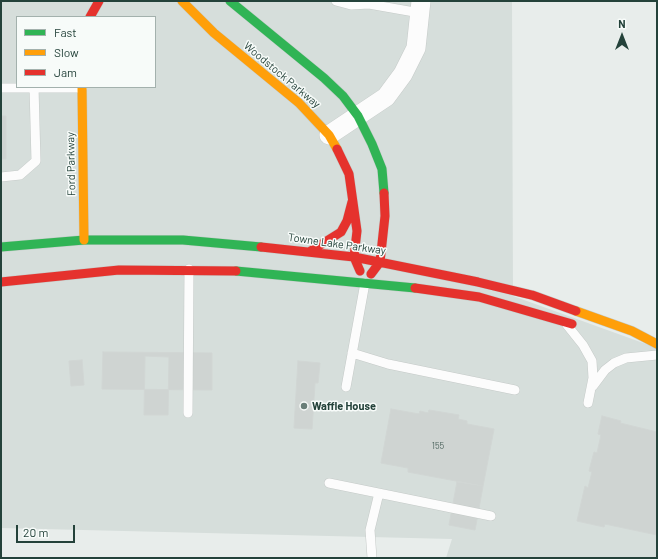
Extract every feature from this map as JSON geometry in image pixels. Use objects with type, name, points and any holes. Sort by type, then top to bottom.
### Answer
[{"type":"main road","points":[[91,16],[99,1]]},
{"type":"main road","name":"Woodstock Parkway","points":[[182,1],[214,33],[299,103],[329,135],[342,156],[349,174],[353,193],[357,231],[354,257],[365,283]]},
{"type":"main road","name":"Woodstock Parkway","points":[[230,1],[324,78],[343,96],[358,116],[372,144],[382,169],[385,216],[380,262],[365,283]]},
{"type":"main road","name":"Ford Parkway","points":[[82,88],[84,240]]},
{"type":"main road","points":[[309,252],[321,246],[341,232],[347,221],[353,193]]},
{"type":"main road","name":"Towne Lake Parkway","points":[[1,247],[84,240],[183,240],[238,244],[354,257],[478,282],[532,295],[632,331],[657,344]]},
{"type":"main road","points":[[1,282],[119,270],[189,269],[263,273],[444,291],[479,298],[583,327]]},
{"type":"main road","points":[[635,343],[657,349]]},
{"type":"street","points":[[329,135],[386,98],[403,74],[416,48],[421,7]]},
{"type":"lane","points":[[336,1],[351,5],[369,2],[421,7]]},
{"type":"lane","points":[[1,88],[82,88]]},
{"type":"lane","points":[[1,177],[20,175],[36,161],[34,88]]},
{"type":"lane","points":[[188,413],[189,269]]},
{"type":"lane","points":[[346,387],[365,283]]},
{"type":"lane","points":[[564,321],[584,345],[592,361],[594,368],[592,387],[588,403]]},
{"type":"lane","points":[[352,354],[388,364],[515,390]]},
{"type":"lane","points":[[592,387],[605,370],[614,363],[626,358],[657,355]]},
{"type":"lane","points":[[329,483],[490,516]]},
{"type":"lane","points":[[372,558],[370,530],[379,493]]},
{"type":"shaded area","points":[[1,1],[512,1],[513,296],[657,348],[657,558],[446,558],[452,539],[1,528]]},
{"type":"building","points":[[1,116],[6,116],[6,159],[1,159]]},
{"type":"building","points":[[103,352],[212,353],[212,390],[102,389]]},
{"type":"building","points":[[145,356],[169,357],[168,415],[144,415]]},
{"type":"building","points":[[82,360],[84,385],[71,386],[69,361]]},
{"type":"building","name":"Waffle House","points":[[298,361],[320,363],[318,383],[315,383],[312,429],[294,428]]},
{"type":"building","points":[[391,409],[419,414],[420,411],[428,413],[429,410],[459,415],[458,419],[467,421],[467,424],[494,429],[483,486],[408,472],[408,468],[381,463]]},
{"type":"building","points":[[602,416],[621,421],[620,423],[657,432],[657,535],[605,524],[604,527],[577,521],[585,486],[588,488],[592,472],[589,471],[594,452],[597,453],[601,435],[598,434]]},
{"type":"building","points":[[457,482],[483,486],[475,530],[449,525]]},
{"type":"traffic: fast","points":[[230,1],[324,78],[343,96],[358,116],[372,144],[382,169],[384,193]]},
{"type":"traffic: fast","points":[[1,247],[84,240],[183,240],[261,247]]},
{"type":"traffic: fast","points":[[236,271],[415,288]]},
{"type":"traffic: slow","points":[[182,1],[214,33],[299,103],[329,135],[337,149]]},
{"type":"traffic: slow","points":[[82,88],[84,240]]},
{"type":"traffic: slow","points":[[576,311],[632,331],[657,344]]},
{"type":"traffic: jam","points":[[91,16],[99,1]]},
{"type":"traffic: jam","points":[[337,149],[349,174],[357,231],[354,257],[360,271]]},
{"type":"traffic: jam","points":[[371,274],[380,262],[385,216],[384,193]]},
{"type":"traffic: jam","points":[[309,252],[341,232],[347,221],[352,202]]},
{"type":"traffic: jam","points":[[261,247],[354,257],[478,282],[532,295],[576,311]]},
{"type":"traffic: jam","points":[[1,282],[119,270],[236,271]]},
{"type":"traffic: jam","points":[[415,288],[479,297],[572,324]]},
{"type":"place","name":"Waffle House","points":[[304,406]]}]
